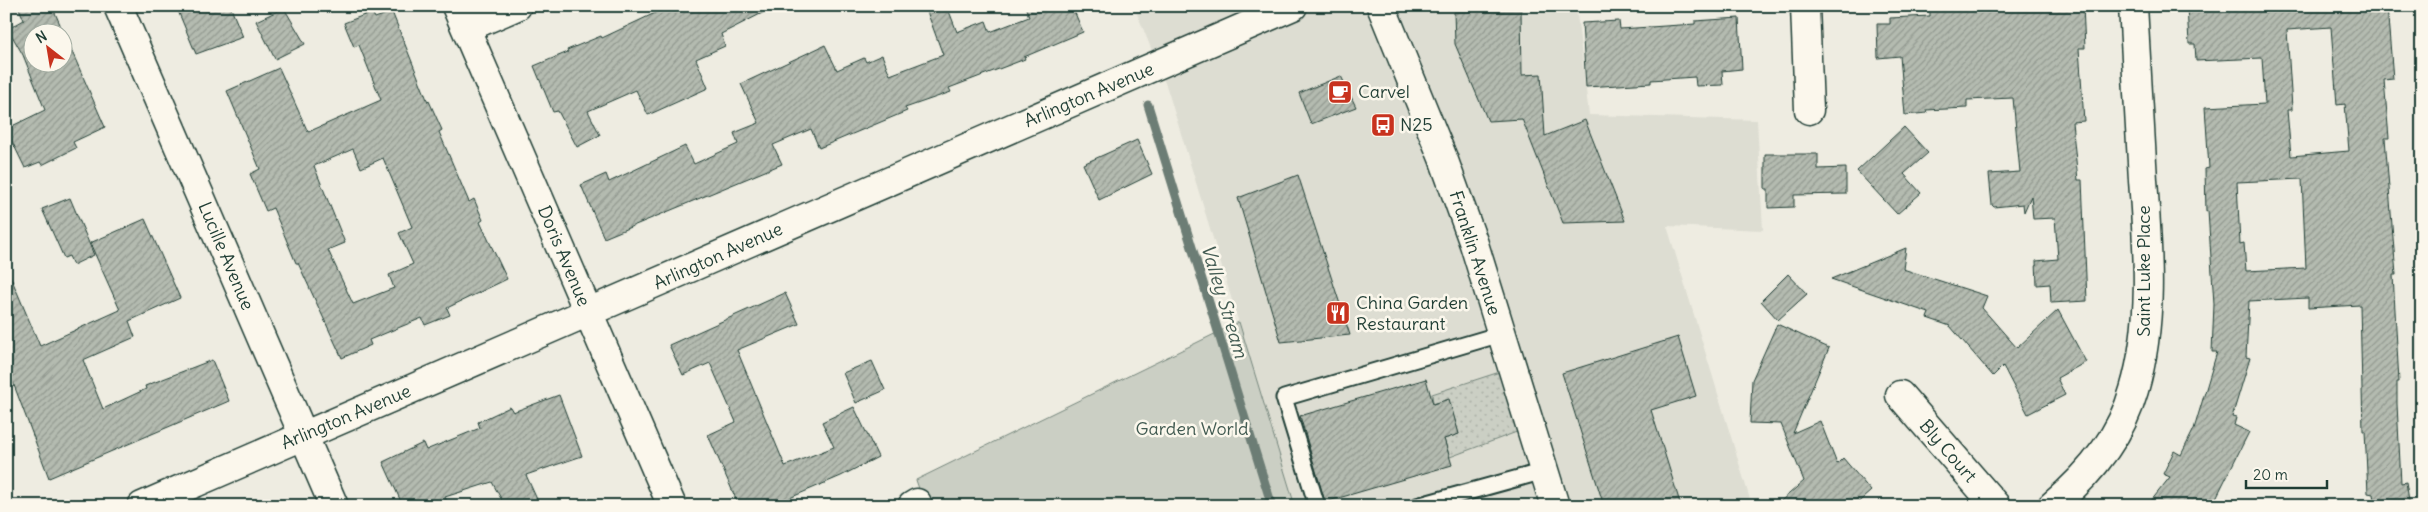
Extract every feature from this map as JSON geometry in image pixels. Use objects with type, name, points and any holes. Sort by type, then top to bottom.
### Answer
[{"type":"street","name":"Lucille Avenue","points":[[118,6],[334,506]]},
{"type":"street","points":[[461,17],[517,6]]},
{"type":"street","name":"Arlington Avenue","points":[[142,506],[1294,6]]},
{"type":"street","name":"Franklin Avenue","points":[[1381,6],[1443,158],[1474,244],[1555,506]]},
{"type":"street","points":[[1805,6],[1810,110]]},
{"type":"street","name":"Saint Luke Place","points":[[2052,506],[2079,484],[2118,428],[2134,391],[2145,340],[2148,252],[2133,6]]},
{"type":"street","name":"Doris Avenue","points":[[461,17],[672,506]]},
{"type":"street","name":"Bly Court","points":[[1900,395],[1996,506]]},
{"type":"lane","points":[[1317,506],[1284,398],[1501,334]]},
{"type":"lane","points":[[1416,506],[1544,471]]},
{"type":"shaded area","points":[[1134,6],[1576,6],[1589,115],[1757,120],[1763,230],[1667,226],[1752,506],[1295,506],[1167,88]]},
{"type":"green space","name":"Garden World","points":[[1239,322],[1295,506],[925,506],[916,480]]},
{"type":"green space","points":[[1512,368],[1530,427],[1450,457],[1444,439],[1459,434],[1449,400],[1433,404],[1432,394]]},
{"type":"building","points":[[18,6],[52,6],[59,22],[22,22],[22,53],[8,29],[24,20]]},
{"type":"building","points":[[176,6],[230,6],[243,37],[196,54]]},
{"type":"building","points":[[670,6],[776,6],[721,34],[725,46],[696,59],[708,88],[648,115],[636,90],[588,111],[600,135],[577,147],[558,111],[553,112],[534,66],[601,36],[602,38]]},
{"type":"building","points":[[925,6],[947,6],[957,32],[986,21],[990,32],[1029,17],[1025,6],[1072,6],[1083,32],[1024,57],[1025,59],[949,88],[951,92],[905,108],[907,111],[819,148],[811,129],[773,145],[782,164],[604,238],[581,185],[606,174],[609,182],[685,146],[694,164],[738,144],[734,133],[759,123],[741,84],[825,45],[837,70],[864,58],[866,62],[882,55],[890,75],[943,55]]},
{"type":"building","points":[[1971,6],[1971,10],[2083,6],[2085,48],[2079,48],[2084,121],[2072,122],[2078,180],[2082,180],[2087,301],[2051,303],[2050,284],[2037,285],[2036,261],[2058,259],[2055,218],[2033,219],[2031,196],[2024,212],[2023,204],[1994,207],[1992,205],[1989,174],[2020,172],[2013,98],[1967,100],[1967,108],[1926,110],[1927,113],[1905,115],[1900,56],[1878,58],[1877,24],[1890,24],[1890,18],[1930,16],[1930,8]]},
{"type":"building","points":[[2187,6],[2387,6],[2393,79],[2384,80],[2389,138],[2385,138],[2396,275],[2393,275],[2399,382],[2397,382],[2397,404],[2401,483],[2406,482],[2410,506],[2375,506],[2373,494],[2368,493],[2365,431],[2363,431],[2360,305],[2308,308],[2308,298],[2249,301],[2246,357],[2250,358],[2232,417],[2236,418],[2234,425],[2249,432],[2212,506],[2147,506],[2170,477],[2163,474],[2174,451],[2181,455],[2194,429],[2217,352],[2212,352],[2214,304],[2208,211],[2206,212],[2205,169],[2209,168],[2205,107],[2265,104],[2262,58],[2196,61],[2195,44],[2189,44]],"holes":[[[2331,27],[2337,105],[2345,104],[2349,151],[2291,156],[2287,110],[2292,110],[2287,30]],[[2302,179],[2306,268],[2246,271],[2244,243],[2240,244],[2237,182]]]},
{"type":"building","points":[[284,8],[305,44],[275,59],[256,21]]},
{"type":"building","points":[[1521,10],[1522,75],[1541,74],[1545,136],[1585,120],[1625,221],[1563,223],[1522,119],[1488,121],[1455,44],[1454,12]]},
{"type":"building","points":[[372,12],[375,18],[392,12],[428,102],[442,130],[439,132],[469,202],[474,199],[483,220],[480,222],[507,279],[447,308],[450,315],[425,325],[422,318],[369,340],[371,345],[342,358],[298,263],[296,263],[273,208],[266,211],[250,174],[260,169],[227,91],[279,68],[308,132],[381,100],[359,45],[354,47],[344,23]],"holes":[[[353,149],[361,168],[383,158],[412,227],[399,233],[413,264],[389,275],[394,288],[353,304],[328,250],[345,243],[314,166]]]},
{"type":"building","points":[[1739,18],[1742,69],[1722,71],[1723,85],[1696,86],[1695,77],[1651,80],[1651,83],[1586,87],[1582,23],[1619,21],[1620,29],[1695,24],[1695,21]]},
{"type":"building","points":[[72,52],[105,127],[73,142],[76,148],[42,165],[40,162],[25,168],[6,129],[45,110],[30,72],[72,72]]},
{"type":"building","points":[[1341,76],[1356,107],[1311,124],[1299,93]]},
{"type":"building","points":[[1904,127],[1928,153],[1904,174],[1921,193],[1897,214],[1857,171]]},
{"type":"building","points":[[1137,140],[1152,174],[1099,200],[1083,164]]},
{"type":"building","points":[[1765,154],[1818,154],[1818,169],[1846,168],[1846,194],[1794,195],[1794,207],[1768,208],[1768,189],[1765,189]]},
{"type":"building","points":[[1298,175],[1350,335],[1281,342],[1238,198]]},
{"type":"building","points":[[70,198],[94,255],[73,265],[69,256],[64,258],[42,209]]},
{"type":"building","points":[[145,219],[180,298],[129,321],[135,337],[83,360],[103,409],[146,389],[145,386],[212,360],[229,401],[49,478],[6,364],[6,266],[40,346],[120,310],[90,243]]},
{"type":"building","points":[[1906,248],[1903,269],[1987,296],[1982,308],[2017,348],[2058,310],[2086,362],[2057,378],[2065,395],[2028,414],[2003,366],[1993,376],[1950,326],[1927,318],[1929,313],[1831,279]]},
{"type":"building","points":[[1788,274],[1807,294],[1778,320],[1761,301]]},
{"type":"building","points":[[785,293],[799,324],[737,350],[785,466],[834,447],[822,422],[854,407],[878,457],[841,476],[771,506],[739,506],[708,435],[736,422],[710,363],[683,375],[669,345]]},
{"type":"building","points":[[1777,324],[1829,348],[1793,433],[1820,421],[1837,464],[1843,458],[1871,491],[1854,506],[1775,506],[1804,481],[1781,424],[1750,423],[1752,380]]},
{"type":"building","points":[[1678,337],[1696,396],[1651,410],[1681,506],[1604,506],[1562,373]]},
{"type":"building","points":[[872,361],[885,390],[856,403],[843,373]]},
{"type":"building","points":[[1426,379],[1433,404],[1449,399],[1459,434],[1444,439],[1452,465],[1325,502],[1300,416]]},
{"type":"building","points":[[559,395],[582,456],[526,475],[540,506],[505,506],[492,482],[445,497],[449,506],[403,506],[383,462],[423,443],[426,450],[480,428],[478,422],[510,407],[513,412]]},
{"type":"waterway","name":"Valley Stream","points":[[1148,105],[1272,506]]},
{"type":"place","name":"Carvel","points":[[1340,92]]},
{"type":"place","name":"N25","points":[[1383,125]]},
{"type":"place","name":"China Garden Restaurant","points":[[1338,313]]}]
